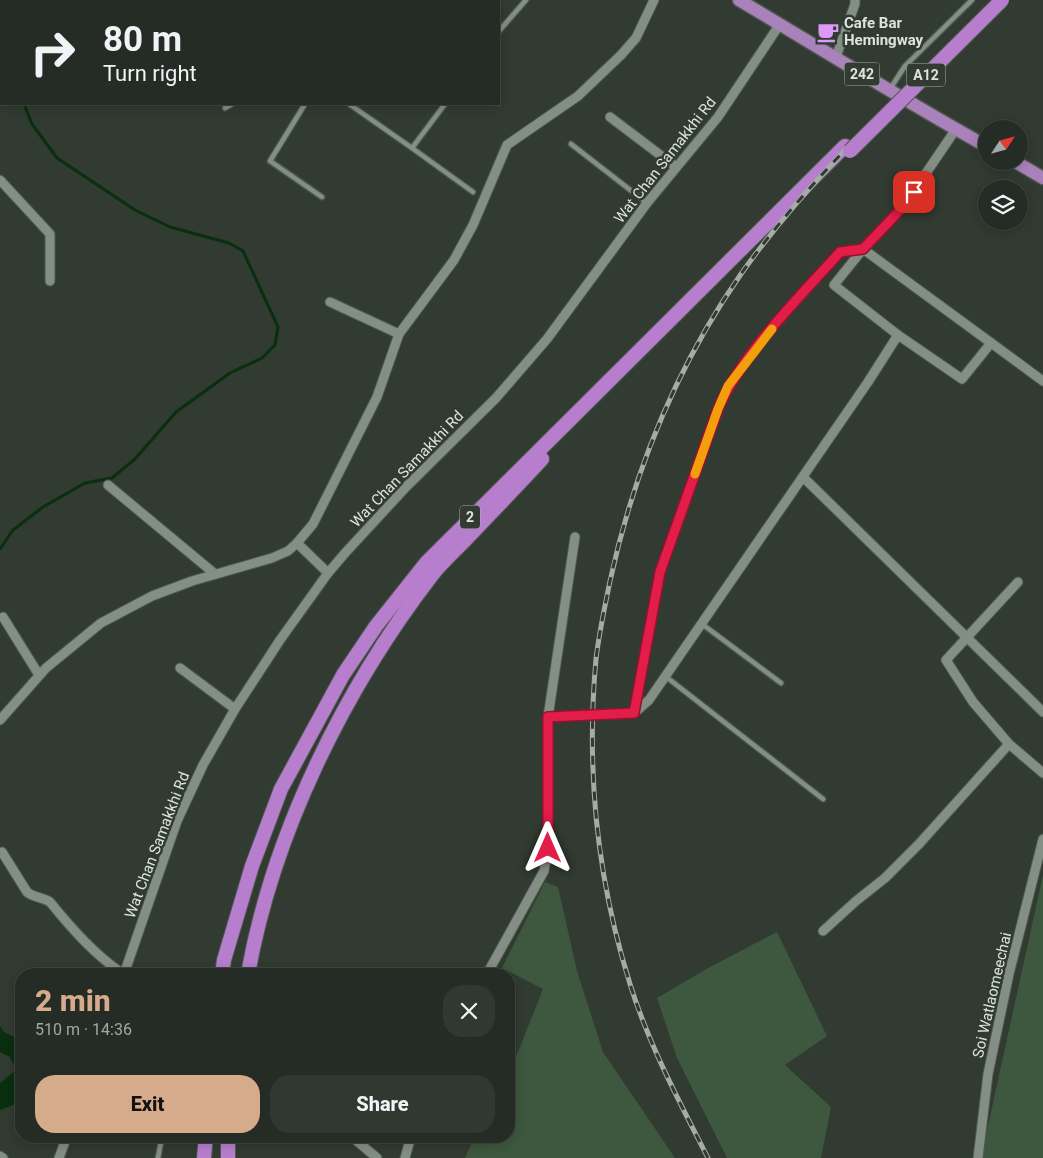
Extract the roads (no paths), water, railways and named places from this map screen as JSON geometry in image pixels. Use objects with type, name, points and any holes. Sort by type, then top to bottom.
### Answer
[{"type":"highway","points":[[848,148],[994,0]]},
{"type":"highway","name":"A12","points":[[848,148],[1002,0]]},
{"type":"highway","name":"2","points":[[223,968],[252,866],[281,789],[343,675],[376,626],[426,563],[848,148]]},
{"type":"highway","name":"2","points":[[249,968],[270,885],[299,800],[353,694],[388,638],[434,573],[583,417],[794,208],[848,148]]},
{"type":"highway","points":[[204,1158],[205,1143]]},
{"type":"highway","points":[[228,1143],[228,1158]]},
{"type":"main road","name":"242","points":[[740,0],[978,141]]},
{"type":"main road","points":[[1028,169],[1043,178]]},
{"type":"street","points":[[0,720],[39,675],[101,623],[152,596],[215,574],[272,558],[288,551],[297,543],[313,524],[377,397],[399,334],[454,260],[484,201],[507,144],[578,96],[621,55],[636,38],[654,0]]},
{"type":"street","points":[[836,57],[855,4],[854,0]]},
{"type":"street","name":"Wat Chan Samakkhi Rd","points":[[126,968],[177,821],[203,765],[235,709],[280,640],[328,573],[406,487],[496,398],[548,338],[647,204],[718,116],[780,24]]},
{"type":"street","points":[[610,117],[676,167]]},
{"type":"street","points":[[956,129],[903,207],[863,249],[834,285],[898,335],[962,379],[991,343]]},
{"type":"street","points":[[0,180],[50,234],[50,281]]},
{"type":"street","points":[[634,713],[660,572],[728,386],[774,326],[840,252],[863,249],[1043,381]]},
{"type":"street","points":[[330,302],[399,334]]},
{"type":"street","points":[[548,717],[634,713],[649,700],[898,335]]},
{"type":"street","points":[[802,477],[1043,712]]},
{"type":"street","points":[[108,485],[215,574]]},
{"type":"street","points":[[490,968],[544,871],[548,848],[548,717],[575,537]]},
{"type":"street","points":[[297,543],[328,573]]},
{"type":"street","points":[[1018,582],[946,660],[973,702],[1009,744],[1043,773]]},
{"type":"street","points":[[3,621],[39,675]]},
{"type":"street","points":[[180,668],[235,709]]},
{"type":"street","points":[[823,931],[885,878],[919,844],[1009,744]]},
{"type":"street","name":"Soi Watlaomeechai","points":[[978,1158],[988,1074],[1043,839]]},
{"type":"street","points":[[2,852],[27,892],[32,896],[50,902],[80,938],[116,968]]},
{"type":"street","points":[[60,1158],[65,1143]]},
{"type":"street","points":[[359,1143],[377,1158]]},
{"type":"street","points":[[404,1158],[409,1143]]},
{"type":"lane","points":[[500,30],[526,0]]},
{"type":"lane","points":[[889,90],[905,66],[972,0]]},
{"type":"lane","points":[[225,108],[230,105]]},
{"type":"lane","points":[[304,105],[270,161],[322,197]]},
{"type":"lane","points":[[349,105],[473,192]]},
{"type":"lane","points":[[412,148],[444,105]]},
{"type":"lane","points":[[571,144],[647,204]]},
{"type":"lane","points":[[701,623],[781,683]]},
{"type":"lane","points":[[665,676],[823,799]]},
{"type":"lane","points":[[158,1158],[161,1143]]},
{"type":"waterway","points":[[0,549],[13,530],[43,507],[85,483],[112,478],[135,459],[176,412],[230,373],[262,358],[275,345],[278,327],[243,251],[229,243],[170,227],[135,210],[57,158],[32,124],[24,105]]},
{"type":"railway","points":[[708,1158],[665,1072],[638,1007],[619,944],[602,864],[594,782],[593,700],[599,639],[620,540],[645,460],[660,421],[697,345],[741,274],[799,200],[830,165],[997,0]]},
{"type":"place","name":"Cafe Bar Hemingway","points":[[828,32]]}]
